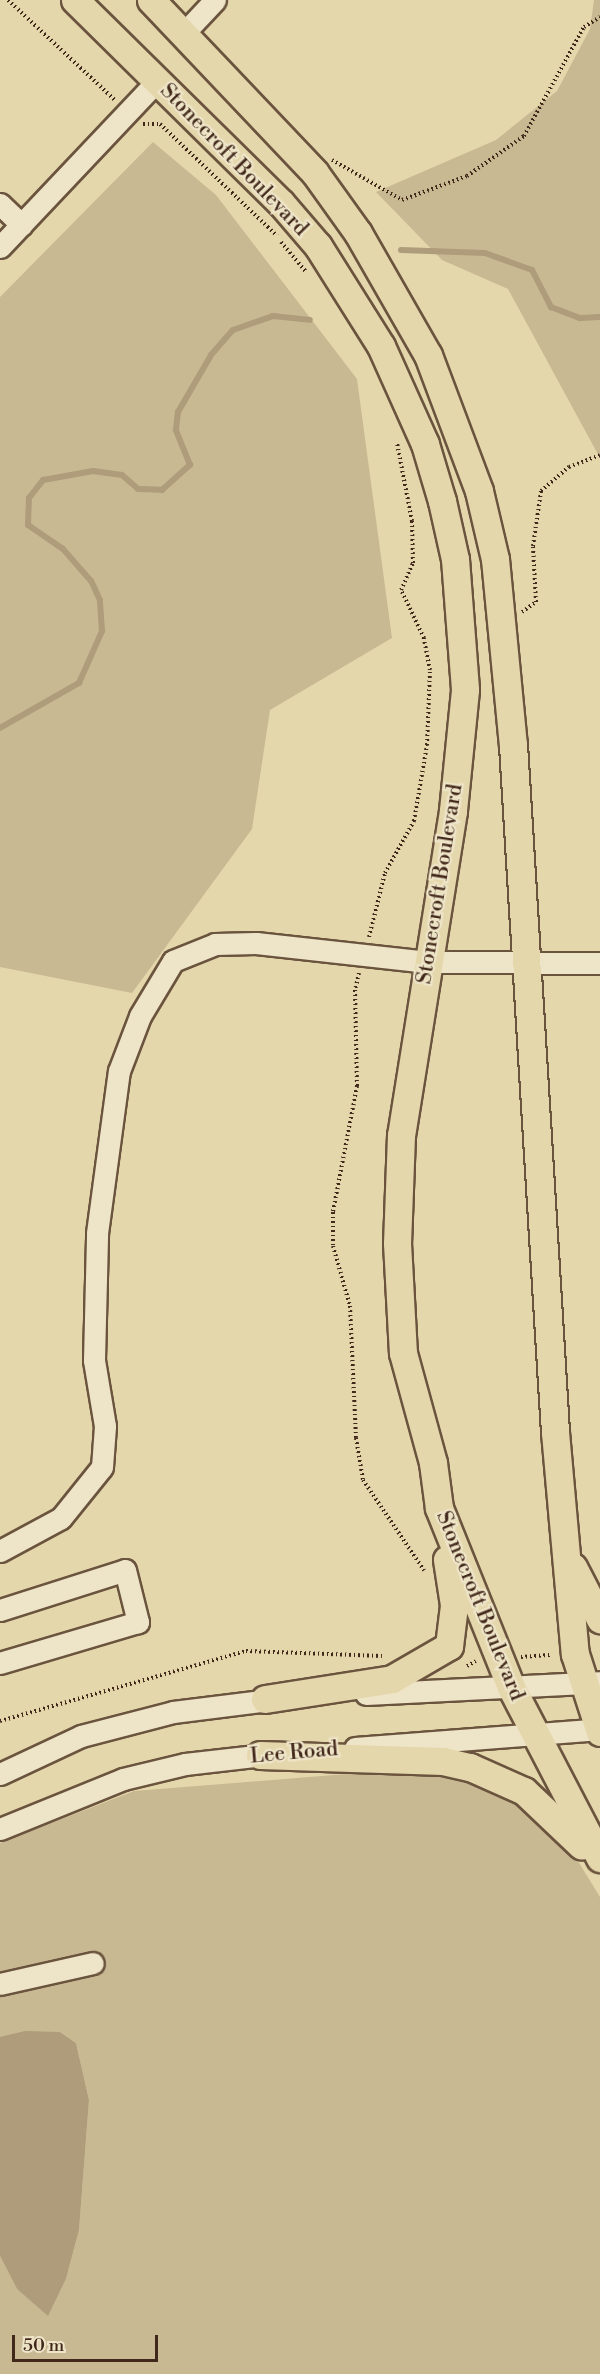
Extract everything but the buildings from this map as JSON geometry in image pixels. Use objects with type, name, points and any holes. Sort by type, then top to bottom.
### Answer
[{"type":"main road","name":"Stonecroft Boulevard","points":[[75,0],[318,246],[381,346],[425,444],[455,559],[465,690],[453,812],[407,1079],[397,1243],[403,1353],[439,1508],[511,1687],[600,1858]]},
{"type":"main road","points":[[151,0],[315,173],[384,276],[450,405],[479,491],[502,628],[565,1553],[575,1654],[592,1683],[600,1730]]},
{"type":"main road","points":[[265,1699],[392,1679],[449,1646],[454,1605],[439,1508]]},
{"type":"main road","points":[[565,1553],[600,1619]]},
{"type":"main road","points":[[260,1755],[442,1761],[500,1776],[553,1813],[576,1837],[600,1875]]},
{"type":"street","points":[[184,33],[215,0]]},
{"type":"street","points":[[0,247],[157,81]]},
{"type":"street","points":[[0,204],[22,225]]},
{"type":"street","points":[[0,1551],[62,1518],[102,1467],[105,1426],[94,1360],[97,1233],[119,1071],[140,1016],[173,961],[215,944],[428,962],[600,963]]},
{"type":"street","points":[[0,1610],[125,1570],[138,1622],[0,1663]]},
{"type":"street","points":[[0,1774],[81,1736],[173,1712],[265,1699],[592,1683]]},
{"type":"street","name":"Lee Road","points":[[0,1829],[123,1779],[260,1755],[534,1733],[600,1730]]},
{"type":"street","points":[[0,1984],[93,1963]]},
{"type":"path","points":[[8,0],[143,124],[160,124],[277,236],[313,282]]},
{"type":"path","points":[[315,173],[331,160],[343,161],[402,200],[467,176],[524,136],[584,27],[600,17]]},
{"type":"path","points":[[394,430],[412,521],[413,563],[400,590],[424,638],[430,670],[427,745],[414,821],[385,873],[355,990],[357,1086],[333,1212],[333,1246],[350,1306],[356,1437],[363,1480],[426,1574]]},
{"type":"path","points":[[502,628],[536,602],[533,546],[541,491],[568,467],[600,454]]},
{"type":"path","points":[[0,1721],[246,1651],[393,1659]]},
{"type":"path","points":[[517,1657],[559,1655]]},
{"type":"path","points":[[467,1666],[478,1660]]},
{"type":"shaded area","points":[[594,0],[600,0],[600,458],[508,289],[442,260],[376,192],[496,140],[557,91],[590,29]]},
{"type":"shaded area","points":[[153,142],[216,195],[357,379],[392,638],[270,710],[252,829],[132,993],[0,967],[0,297]]},
{"type":"shaded area","points":[[422,1768],[506,1787],[565,1840],[600,1897],[600,2374],[0,2374],[0,2256],[17,2289],[48,2315],[66,2279],[79,2230],[89,2100],[76,2043],[60,2032],[0,2037],[0,1843],[134,1791]]},
{"type":"shaded area","points":[[25,2031],[60,2032],[76,2043],[89,2100],[79,2230],[66,2279],[48,2316],[17,2289],[0,2256],[0,2037]]},
{"type":"waterway","points":[[401,250],[485,253],[532,270],[551,307],[580,318],[600,317]]},
{"type":"waterway","points":[[0,728],[79,683],[102,631],[100,600],[91,581],[63,549],[28,525],[29,498],[43,480],[93,471],[122,475],[138,489],[162,490],[190,465],[176,430],[178,412],[211,355],[233,330],[273,316],[310,320]]}]
